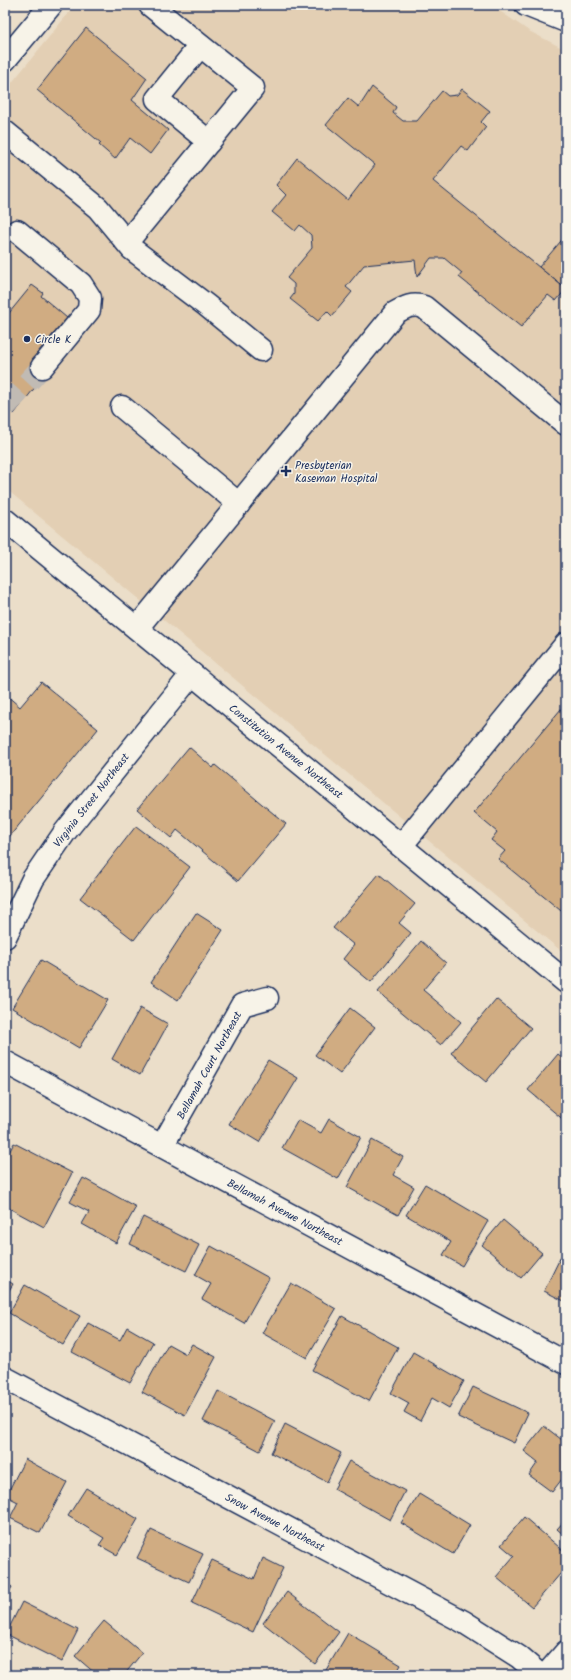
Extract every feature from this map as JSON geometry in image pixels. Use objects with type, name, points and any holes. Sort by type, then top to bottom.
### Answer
[{"type":"street","points":[[5,60],[51,5]]},
{"type":"street","points":[[127,242],[253,88],[150,5]]},
{"type":"street","points":[[526,5],[566,21]]},
{"type":"street","points":[[200,46],[157,99],[209,142]]},
{"type":"street","points":[[5,132],[98,208],[132,249],[206,305],[261,350]]},
{"type":"street","points":[[9,233],[81,284],[90,298],[89,310],[42,367]]},
{"type":"street","points":[[137,628],[395,313],[411,305],[424,307],[566,424]]},
{"type":"street","points":[[122,408],[239,504]]},
{"type":"street","name":"Constitution Avenue Northeast","points":[[5,520],[566,982]]},
{"type":"street","points":[[401,846],[566,644]]},
{"type":"street","name":"Virginia Street Northeast","points":[[5,937],[33,879],[65,832],[192,674]]},
{"type":"street","name":"Bellamah Court Northeast","points":[[162,1146],[242,1005],[266,998]]},
{"type":"street","name":"Bellamah Avenue Northeast","points":[[5,1062],[566,1363]]},
{"type":"street","name":"Snow Avenue Northeast","points":[[5,1378],[464,1622],[518,1656],[540,1675]]},
{"type":"street","points":[[546,1675],[566,1652]]},
{"type":"shaded area","name":"Presbyterian Kaseman Hospital","points":[[75,5],[491,5],[529,31],[566,50],[566,955],[5,488],[5,91]]},
{"type":"building","points":[[86,28],[147,78],[132,100],[168,130],[150,154],[130,138],[115,159],[99,145],[101,143],[37,90]]},
{"type":"building","points":[[372,87],[396,107],[393,113],[403,121],[417,121],[442,91],[448,96],[457,95],[462,89],[490,111],[481,122],[486,127],[468,151],[461,146],[433,181],[566,289],[556,301],[548,295],[521,327],[459,277],[462,273],[444,258],[431,258],[417,277],[415,260],[364,265],[346,287],[352,292],[332,316],[327,311],[318,321],[290,299],[294,294],[294,284],[287,278],[312,248],[311,235],[300,225],[295,231],[272,212],[286,195],[276,185],[297,158],[348,200],[375,165],[326,125],[348,98],[359,107]]},
{"type":"building","points":[[566,235],[566,289],[539,267]]},
{"type":"building","name":"Circle K","points":[[32,285],[43,293],[41,296],[67,318],[32,359],[48,371],[14,414],[5,407],[5,318]]},
{"type":"building","points":[[41,682],[98,729],[5,842],[5,694],[20,707]]},
{"type":"building","points":[[566,703],[566,915],[498,859],[505,851],[491,840],[497,832],[474,813]]},
{"type":"building","points":[[189,747],[213,768],[215,765],[286,824],[238,881],[177,830],[171,838],[137,809]]},
{"type":"building","points":[[136,826],[190,867],[134,940],[80,898]]},
{"type":"building","points":[[379,874],[415,904],[399,923],[411,933],[371,982],[343,959],[354,945],[333,928]]},
{"type":"building","points":[[196,913],[223,930],[178,1000],[151,982]]},
{"type":"building","points":[[421,941],[446,963],[423,990],[461,1022],[441,1045],[378,992]]},
{"type":"building","points":[[41,960],[108,1000],[79,1048],[12,1008]]},
{"type":"building","points":[[496,999],[531,1028],[486,1082],[451,1053]]},
{"type":"building","points":[[140,1008],[168,1024],[140,1075],[112,1059]]},
{"type":"building","points":[[350,1008],[375,1027],[340,1074],[315,1055]]},
{"type":"building","points":[[558,1054],[566,1061],[566,1122],[528,1090]]},
{"type":"building","points":[[268,1060],[298,1078],[259,1142],[229,1124]]},
{"type":"building","points":[[329,1119],[361,1137],[338,1179],[282,1148],[298,1120],[321,1133]]},
{"type":"building","points":[[372,1140],[403,1157],[393,1175],[414,1187],[398,1215],[347,1187]]},
{"type":"building","points":[[14,1143],[72,1173],[44,1227],[5,1206],[5,1160]]},
{"type":"building","points":[[83,1178],[136,1207],[116,1243],[82,1224],[89,1212],[70,1202]]},
{"type":"building","points":[[425,1184],[488,1221],[462,1266],[443,1255],[451,1242],[406,1215]]},
{"type":"building","points":[[143,1217],[199,1245],[186,1271],[130,1244]]},
{"type":"building","points":[[503,1220],[542,1253],[521,1278],[482,1245]]},
{"type":"building","points":[[211,1246],[269,1278],[244,1323],[202,1299],[211,1284],[195,1275]]},
{"type":"building","points":[[566,1246],[566,1302],[544,1291]]},
{"type":"building","points":[[5,1279],[13,1284],[5,1297]]},
{"type":"building","points":[[291,1283],[336,1309],[307,1358],[262,1333]]},
{"type":"building","points":[[25,1285],[80,1316],[63,1345],[9,1313]]},
{"type":"building","points":[[342,1316],[398,1347],[369,1401],[312,1370]]},
{"type":"building","points":[[88,1323],[120,1340],[127,1327],[153,1342],[130,1383],[72,1352]]},
{"type":"building","points":[[168,1344],[186,1354],[192,1344],[216,1357],[185,1415],[142,1392]]},
{"type":"building","points":[[413,1352],[464,1381],[449,1408],[432,1398],[420,1421],[404,1412],[409,1403],[391,1393]]},
{"type":"building","points":[[473,1387],[528,1413],[514,1443],[458,1417]]},
{"type":"building","points":[[218,1391],[275,1421],[260,1451],[203,1421]]},
{"type":"building","points":[[285,1424],[341,1453],[327,1482],[271,1453]]},
{"type":"building","points":[[544,1426],[566,1443],[566,1482],[562,1479],[552,1492],[529,1475],[538,1462],[524,1451]]},
{"type":"building","points":[[25,1459],[67,1482],[40,1533],[10,1518],[18,1502],[6,1496]]},
{"type":"building","points":[[349,1461],[405,1491],[390,1520],[334,1489]]},
{"type":"building","points":[[86,1488],[138,1519],[117,1555],[99,1545],[104,1538],[68,1516]]},
{"type":"building","points":[[419,1494],[470,1525],[453,1554],[401,1523]]},
{"type":"building","points":[[524,1517],[566,1553],[566,1567],[532,1607],[496,1577],[514,1556],[501,1545]]},
{"type":"building","points":[[566,1519],[566,1537],[557,1529]]},
{"type":"building","points":[[151,1530],[203,1554],[189,1582],[137,1558]]},
{"type":"building","points":[[263,1558],[283,1568],[253,1632],[192,1603],[212,1560],[254,1579]]},
{"type":"building","points":[[5,1582],[12,1587],[5,1599]]},
{"type":"building","points":[[287,1592],[339,1632],[315,1664],[263,1623]]},
{"type":"building","points":[[22,1602],[78,1630],[62,1662],[6,1634]]},
{"type":"building","points":[[104,1621],[142,1653],[124,1675],[97,1675],[75,1656]]},
{"type":"building","points":[[348,1633],[401,1665],[395,1675],[323,1675]]},
{"type":"tunnel","points":[[5,407],[42,367]]},
{"type":"place","name":"Circle K","points":[[27,339]]},
{"type":"place","name":"Presbyterian Kaseman Hospital","points":[[286,471]]}]
